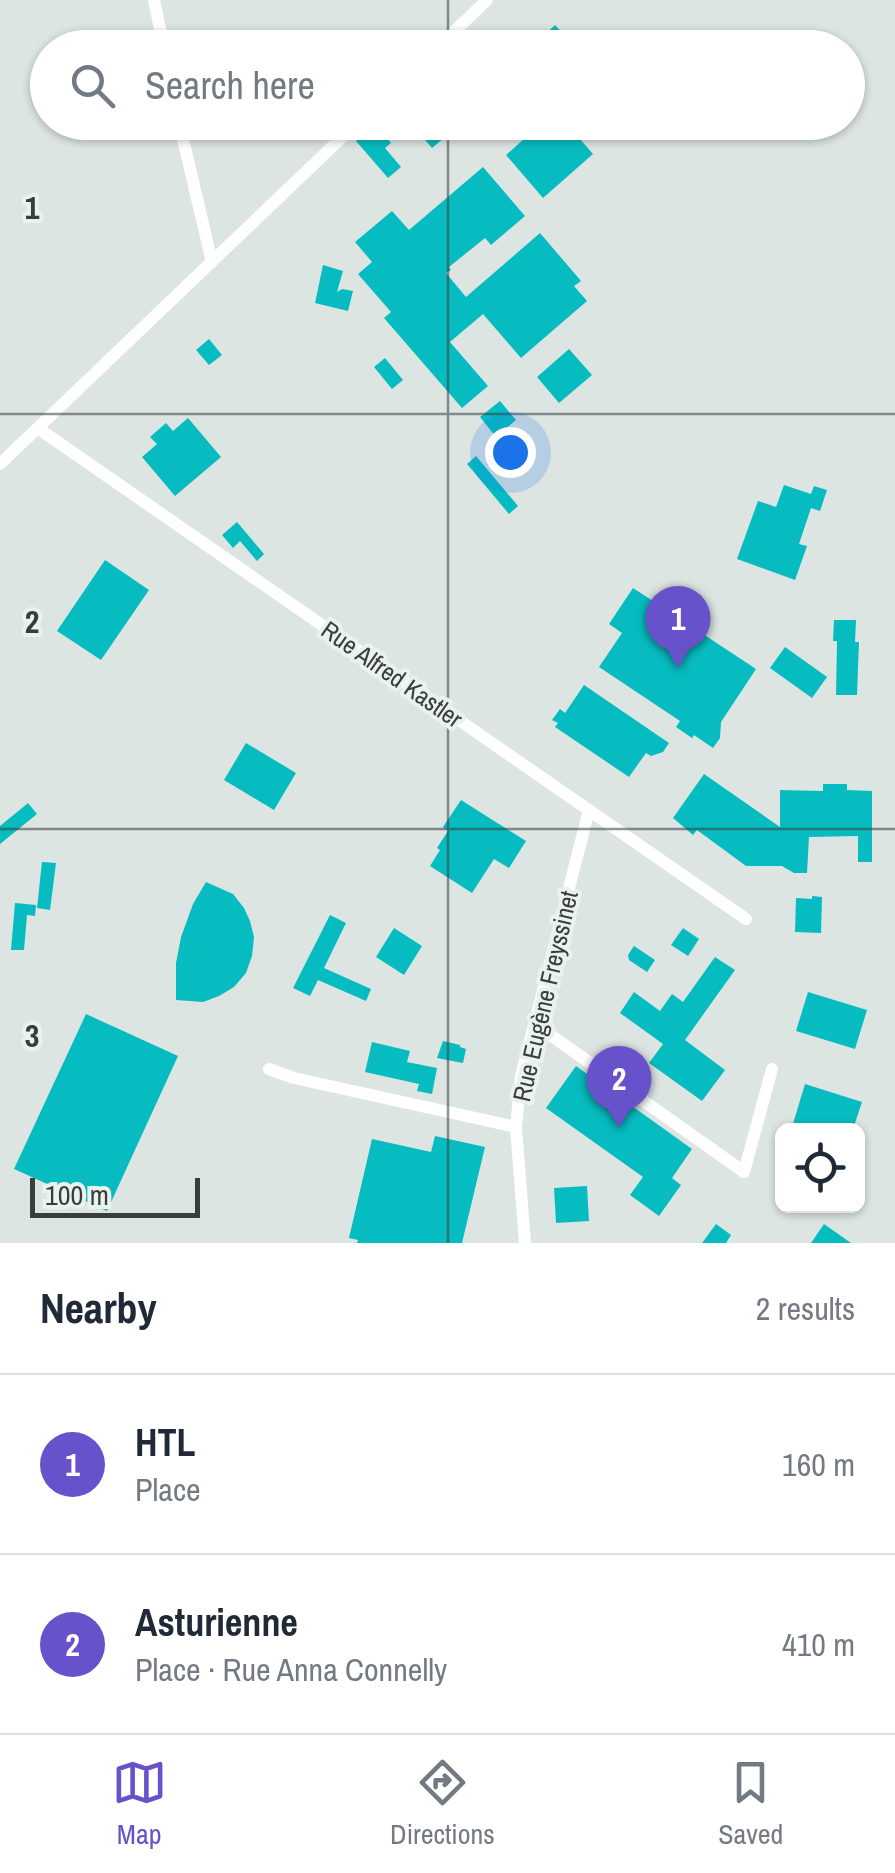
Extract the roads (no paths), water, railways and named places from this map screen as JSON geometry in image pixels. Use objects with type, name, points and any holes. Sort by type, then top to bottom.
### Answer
[{"type":"street","points":[[154,0],[160,30]]},
{"type":"street","points":[[455,30],[486,0]]},
{"type":"street","points":[[183,140],[212,262]]},
{"type":"street","points":[[0,464],[339,140]]},
{"type":"street","name":"Rue Alfred Kastler","points":[[39,430],[746,918]]},
{"type":"street","name":"Rue Eugène Freyssinet","points":[[526,1243],[516,1127],[522,1076],[589,810]]},
{"type":"street","points":[[535,1024],[744,1172],[772,1069]]},
{"type":"street","points":[[269,1069],[294,1078],[516,1127]]},
{"type":"place","name":"HTL","points":[[678,668]]},
{"type":"place","name":"Asturienne","points":[[619,1128]]}]
